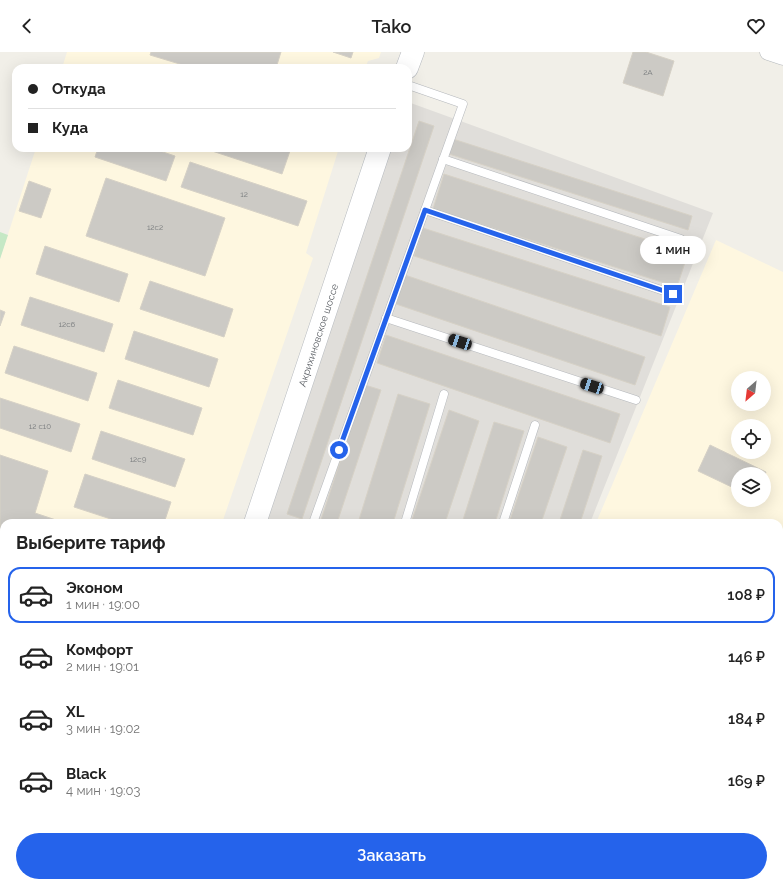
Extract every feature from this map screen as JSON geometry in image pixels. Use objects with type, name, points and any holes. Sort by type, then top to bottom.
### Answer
[{"type":"main road","points":[[408,64],[412,52]]},
{"type":"main road","name":"Акрихиновское шоссе","points":[[260,519],[379,152]]},
{"type":"street","points":[[768,52],[783,57]]},
{"type":"lane","points":[[314,519],[463,104],[412,86]]},
{"type":"lane","points":[[443,159],[680,239]]},
{"type":"lane","points":[[425,210],[673,294]]},
{"type":"lane","points":[[386,318],[636,400]]},
{"type":"lane","points":[[406,519],[444,394]]},
{"type":"lane","points":[[504,519],[535,425]]},
{"type":"shaded area","points":[[67,52],[381,52],[379,58],[368,61],[367,64],[63,64]]},
{"type":"shaded area","points":[[412,103],[713,213],[592,519],[264,519],[387,152],[412,152]]},
{"type":"shaded area","points":[[35,152],[338,152],[306,253],[313,258],[223,519],[0,519],[0,259]]},
{"type":"shaded area","points":[[716,240],[783,272],[783,519],[598,519]]},
{"type":"green space","points":[[0,232],[8,235],[0,259]]},
{"type":"building","points":[[151,52],[281,52],[277,64],[180,64],[150,55]]},
{"type":"building","points":[[333,52],[353,52],[351,58]]},
{"type":"building","points":[[633,52],[646,52],[674,61],[663,96],[623,83]]},
{"type":"building","points":[[419,121],[434,126],[302,519],[287,514],[409,152],[412,152],[412,142]]},
{"type":"building","points":[[453,139],[692,216],[688,230],[449,154]]},
{"type":"building","points":[[97,152],[163,152],[175,156],[166,181],[95,157]]},
{"type":"building","points":[[215,152],[290,152],[282,174]]},
{"type":"building","points":[[190,162],[307,201],[298,226],[181,187]]},
{"type":"building","points":[[444,174],[688,253],[677,287],[433,209]]},
{"type":"building","points":[[106,178],[225,218],[205,276],[86,236]]},
{"type":"building","points":[[29,181],[51,189],[41,218],[19,211]]},
{"type":"building","points":[[423,228],[670,307],[661,336],[414,256]]},
{"type":"building","points":[[45,246],[128,274],[119,302],[36,274]]},
{"type":"building","points":[[405,275],[645,357],[635,385],[396,304]]},
{"type":"building","points":[[150,281],[233,309],[224,337],[140,309]]},
{"type":"building","points":[[30,297],[113,324],[104,352],[21,325]]},
{"type":"building","points":[[0,310],[5,312],[0,326]]},
{"type":"building","points":[[134,331],[218,359],[209,387],[125,359]]},
{"type":"building","points":[[386,335],[620,414],[610,443],[377,363]]},
{"type":"building","points":[[14,346],[97,373],[88,401],[5,373]]},
{"type":"building","points":[[118,380],[202,408],[193,435],[109,408]]},
{"type":"building","points":[[365,385],[381,390],[338,519],[321,519]]},
{"type":"building","points":[[398,394],[430,404],[394,519],[359,519]]},
{"type":"building","points":[[0,398],[80,424],[71,452],[0,428]]},
{"type":"building","points":[[449,410],[479,421],[446,519],[412,519]]},
{"type":"building","points":[[494,422],[524,431],[496,519],[463,519]]},
{"type":"building","points":[[101,431],[185,459],[175,487],[92,459]]},
{"type":"building","points":[[538,437],[567,447],[542,519],[510,519]]},
{"type":"building","points":[[710,445],[731,455],[731,459],[739,459],[756,467],[731,467],[731,487],[698,471]]},
{"type":"building","points":[[583,450],[602,456],[581,519],[560,519]]},
{"type":"building","points":[[0,455],[48,471],[35,513],[53,519],[0,519]]},
{"type":"building","points":[[85,474],[171,502],[165,519],[111,519],[74,507]]},
{"type":"route","points":[[339,450],[425,210],[673,294]]}]
